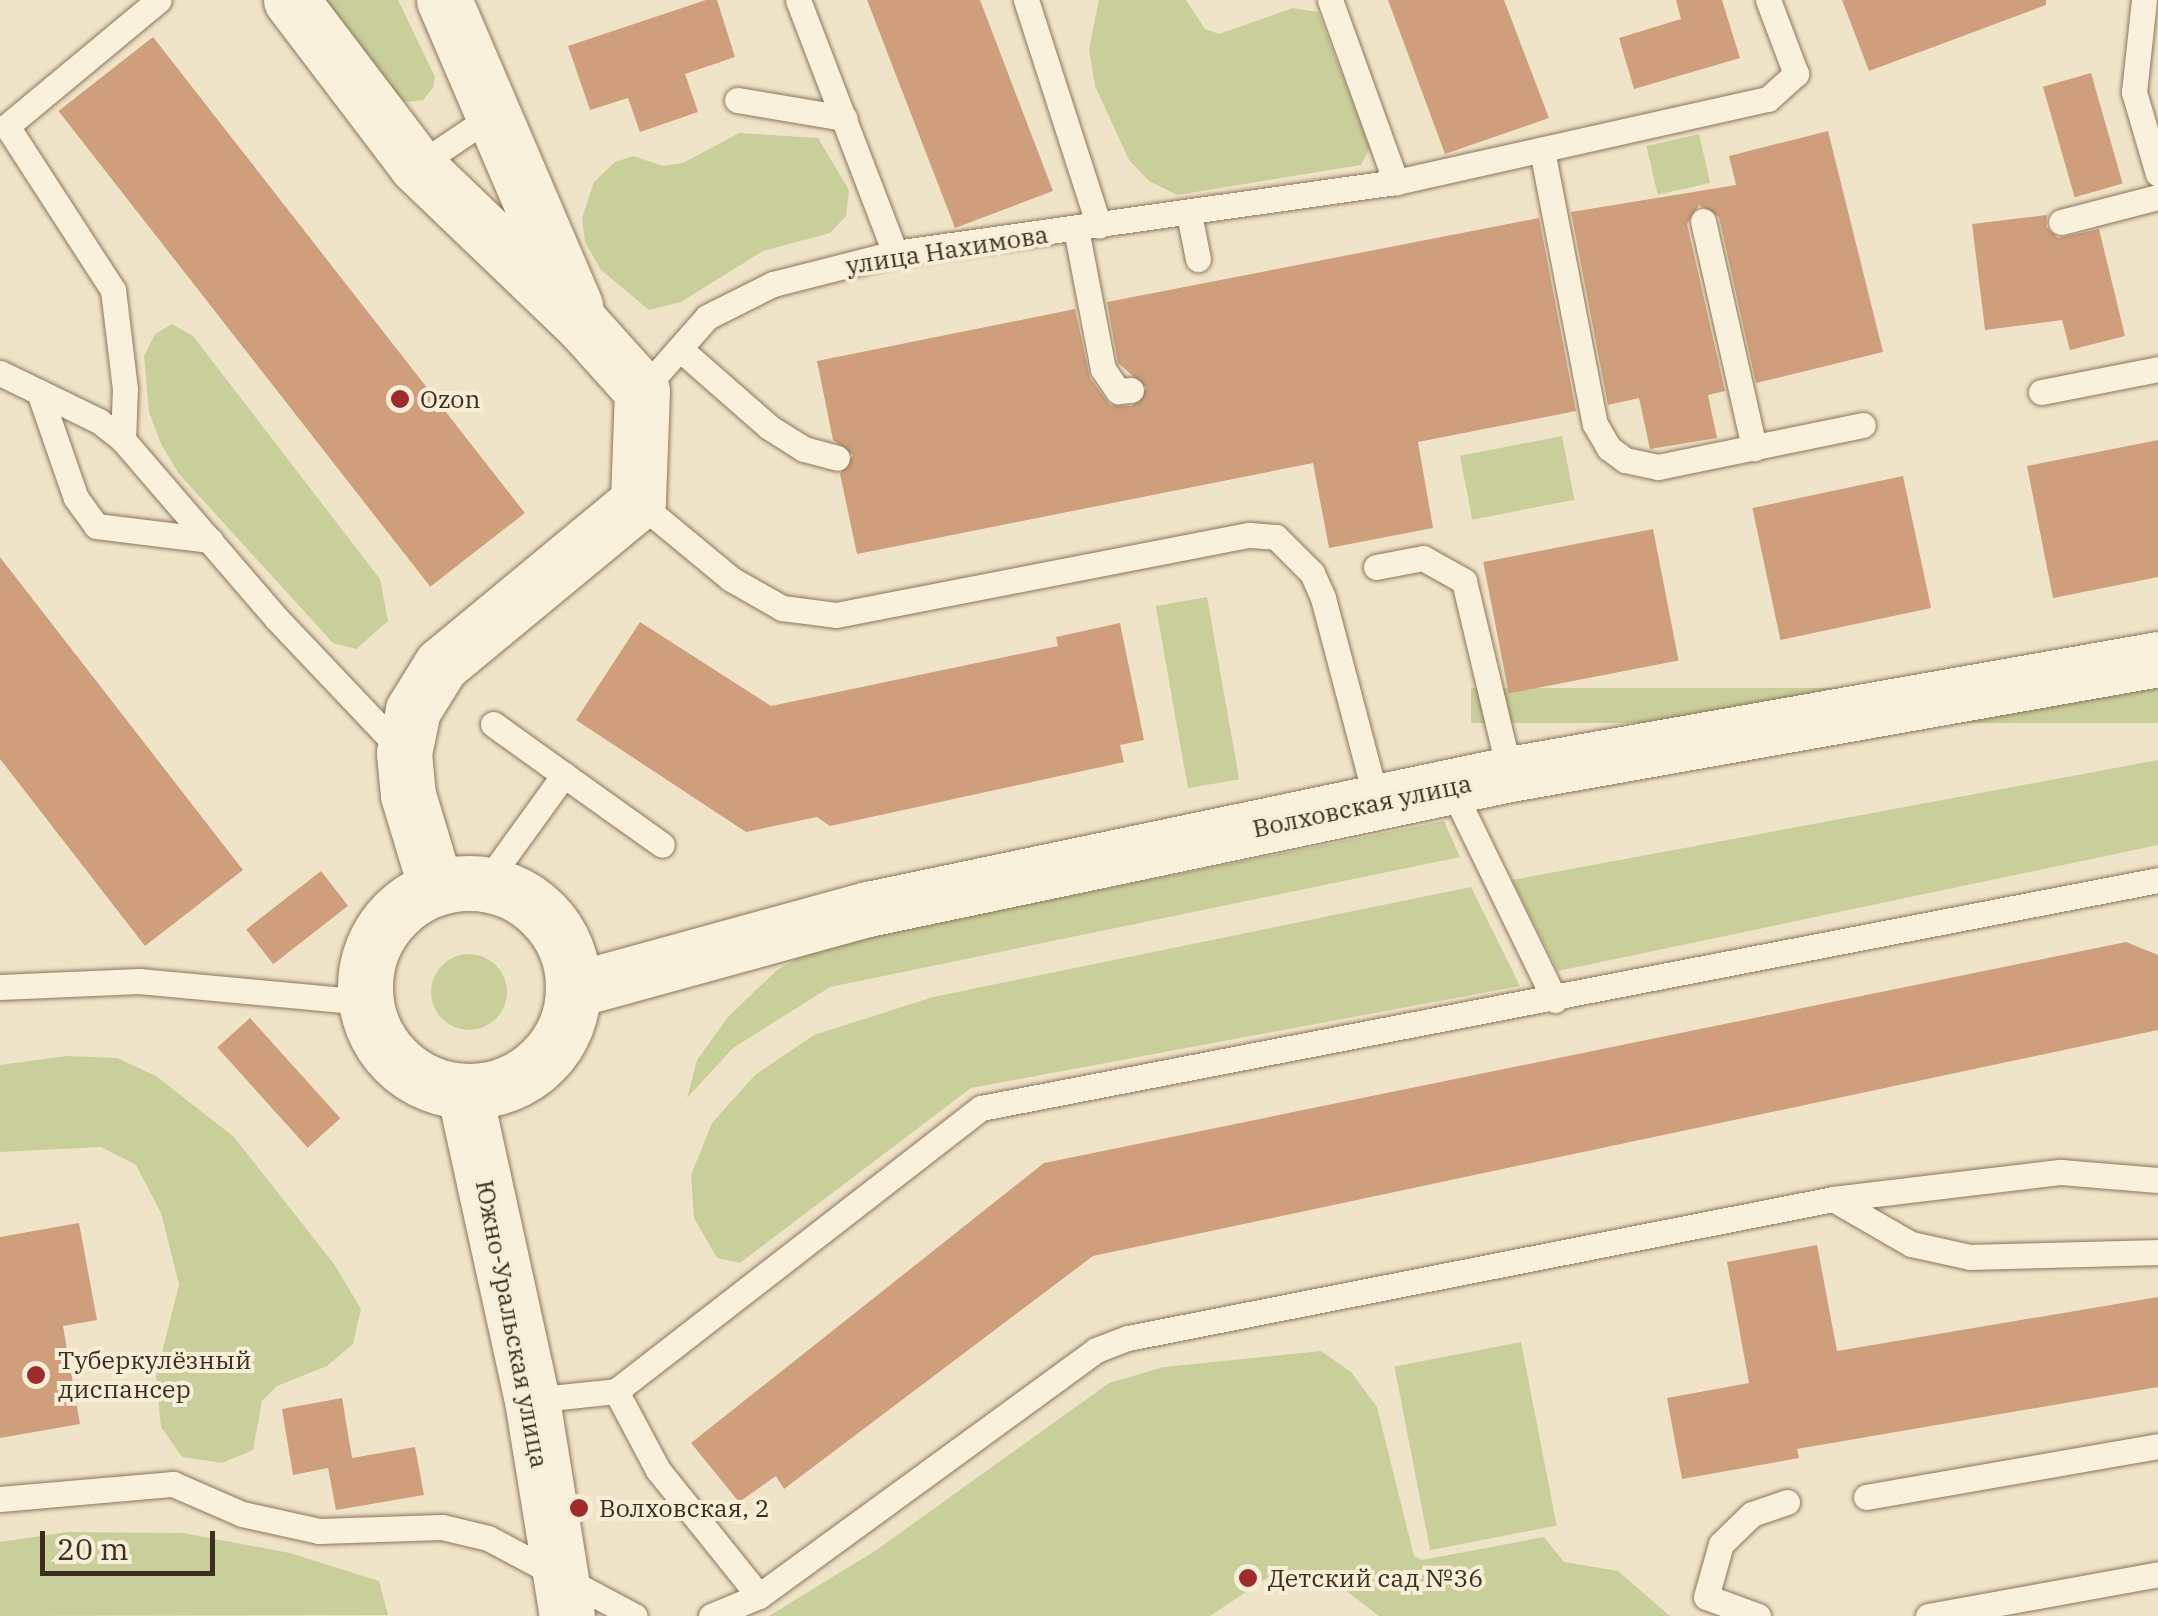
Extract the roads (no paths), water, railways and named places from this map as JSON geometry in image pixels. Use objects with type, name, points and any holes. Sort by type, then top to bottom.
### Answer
[{"type":"main road","points":[[290,0],[417,166],[581,323],[642,390],[638,502],[441,665],[412,710],[404,753],[408,794],[460,886]]},
{"type":"main road","points":[[444,0],[581,323]]},
{"type":"main road","name":"Волховская улица","points":[[573,990],[868,909],[1510,774],[2158,659]]},
{"type":"main road","points":[[460,886],[526,899],[556,928],[573,990],[564,1030],[540,1063],[505,1085],[464,1091],[444,1089],[403,1068],[385,1049],[365,1002],[364,978],[380,932],[394,913],[460,886]]},
{"type":"main road","name":"Южно-Уральская улица","points":[[464,1091],[532,1400],[564,1595]]},
{"type":"lane","points":[[123,440],[125,389],[112,290],[3,124],[159,0]]},
{"type":"lane","points":[[798,0],[896,253]]},
{"type":"lane","points":[[1026,0],[1087,228],[1102,370],[1118,391],[1131,390]]},
{"type":"lane","points":[[1330,0],[1396,182]]},
{"type":"lane","name":"улица Нахимова","points":[[642,390],[707,318],[737,298],[896,253],[1396,182],[1731,109],[1785,89],[1796,74],[1768,0]]},
{"type":"lane","points":[[2145,0],[2158,12]]},
{"type":"lane","points":[[2145,0],[2134,92],[2158,174]]},
{"type":"lane","points":[[737,100],[844,118]]},
{"type":"lane","points":[[417,166],[494,114]]},
{"type":"lane","points":[[1542,150],[1595,424],[1609,448],[1650,468],[1862,425]]},
{"type":"lane","points":[[2061,222],[2158,196]]},
{"type":"lane","points":[[1189,214],[1198,259]]},
{"type":"lane","points":[[1703,221],[1754,448]]},
{"type":"lane","points":[[680,348],[769,426],[804,449],[837,458]]},
{"type":"lane","points":[[2040,392],[2158,369]]},
{"type":"lane","points":[[0,373],[99,420],[123,440],[404,753]]},
{"type":"lane","points":[[39,392],[70,483],[96,526],[210,540]]},
{"type":"lane","points":[[638,502],[730,579],[782,608],[836,615],[1249,535],[1276,536],[1312,573],[1323,598],[1377,803]]},
{"type":"lane","points":[[1376,566],[1423,558],[1464,580],[1510,774]]},
{"type":"lane","points":[[493,724],[662,845]]},
{"type":"lane","points":[[460,886],[564,775]]},
{"type":"lane","points":[[1451,787],[1556,1000]]},
{"type":"lane","points":[[532,1400],[616,1391],[966,1113],[2158,880]]},
{"type":"lane","points":[[0,987],[139,981],[365,1002]]},
{"type":"lane","points":[[711,1616],[759,1596],[1096,1350],[1833,1199],[2061,1172],[2158,1180]]},
{"type":"lane","points":[[1833,1199],[1912,1244],[1970,1256],[2158,1252]]},
{"type":"lane","points":[[616,1391],[658,1470],[759,1596]]},
{"type":"lane","points":[[1866,1497],[2158,1446]]},
{"type":"lane","points":[[0,1498],[174,1484],[242,1514],[319,1530],[458,1531],[488,1538],[564,1595],[635,1616]]},
{"type":"lane","points":[[1758,1616],[1706,1597],[1721,1544],[1752,1514],[1787,1502]]},
{"type":"lane","points":[[1928,1616],[2158,1574]]},
{"type":"place","name":"Ozon","points":[[400,399]]},
{"type":"place","name":"Туберкулёзный диспансер","points":[[36,1375]]},
{"type":"place","name":"Волховская, 2","points":[[579,1508]]},
{"type":"place","name":"Детский сад №36","points":[[1248,1578]]}]
